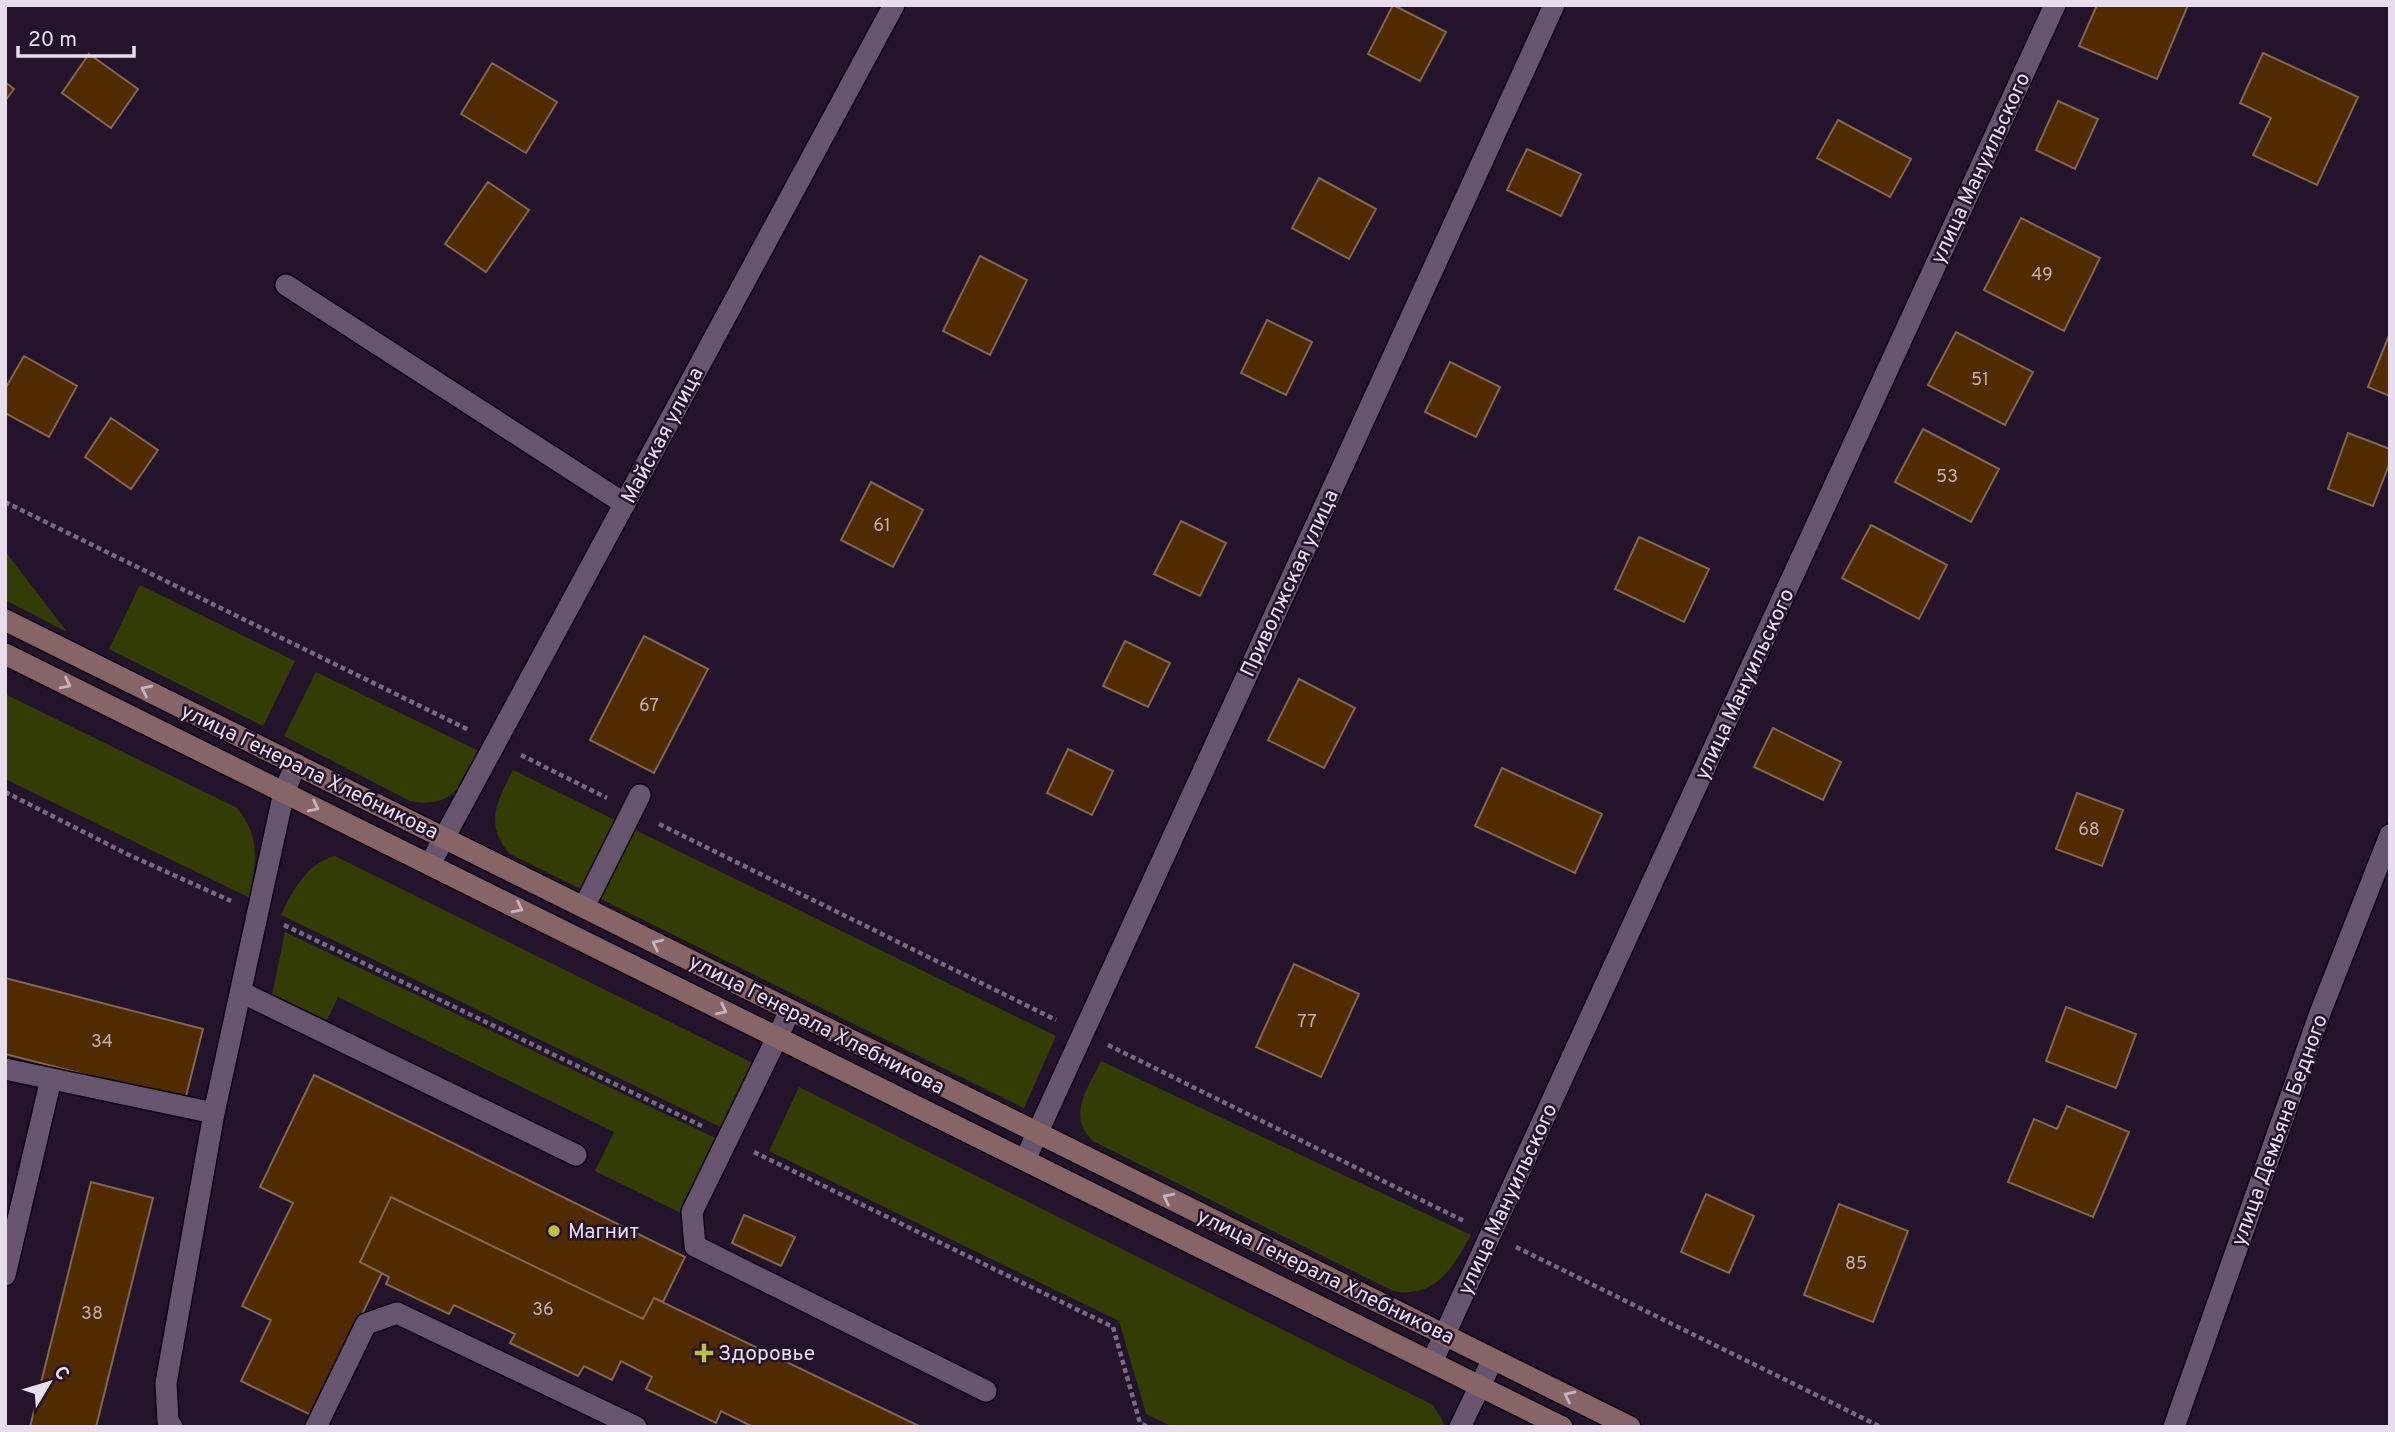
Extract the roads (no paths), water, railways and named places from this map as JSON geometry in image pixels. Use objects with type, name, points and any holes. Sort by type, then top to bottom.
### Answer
[{"type":"street","name":"Майская улица","points":[[430,864],[894,5]]},
{"type":"street","name":"Приволжская улица","points":[[1025,1160],[1554,5]]},
{"type":"street","name":"улица Мануильского","points":[[1432,1362],[2055,5]]},
{"type":"street","points":[[286,285],[625,503]]},
{"type":"street","name":"улица Генерала Хлебникова","points":[[5,620],[1630,1427]]},
{"type":"street","name":"улица Генерала Хлебникова","points":[[5,654],[1562,1427]]},
{"type":"street","points":[[172,1427],[169,1421],[166,1383],[214,1113],[284,792],[296,764]]},
{"type":"street","points":[[584,907],[636,802]]},
{"type":"street","name":"улица Демьяна Бедного","points":[[2174,1427],[2320,1013],[2390,835]]},
{"type":"street","points":[[241,992],[576,1155]]},
{"type":"street","points":[[790,1011],[692,1212],[695,1245],[986,1391]]},
{"type":"street","points":[[5,1069],[214,1113]]},
{"type":"street","points":[[5,1275],[51,1079]]},
{"type":"street","points":[[316,1427],[366,1324],[397,1313],[636,1427]]},
{"type":"street","points":[[1460,1427],[1493,1359]]},
{"type":"place","name":"Магнит","points":[[554,1231]]},
{"type":"place","name":"Здоровье","points":[[704,1353]]}]
